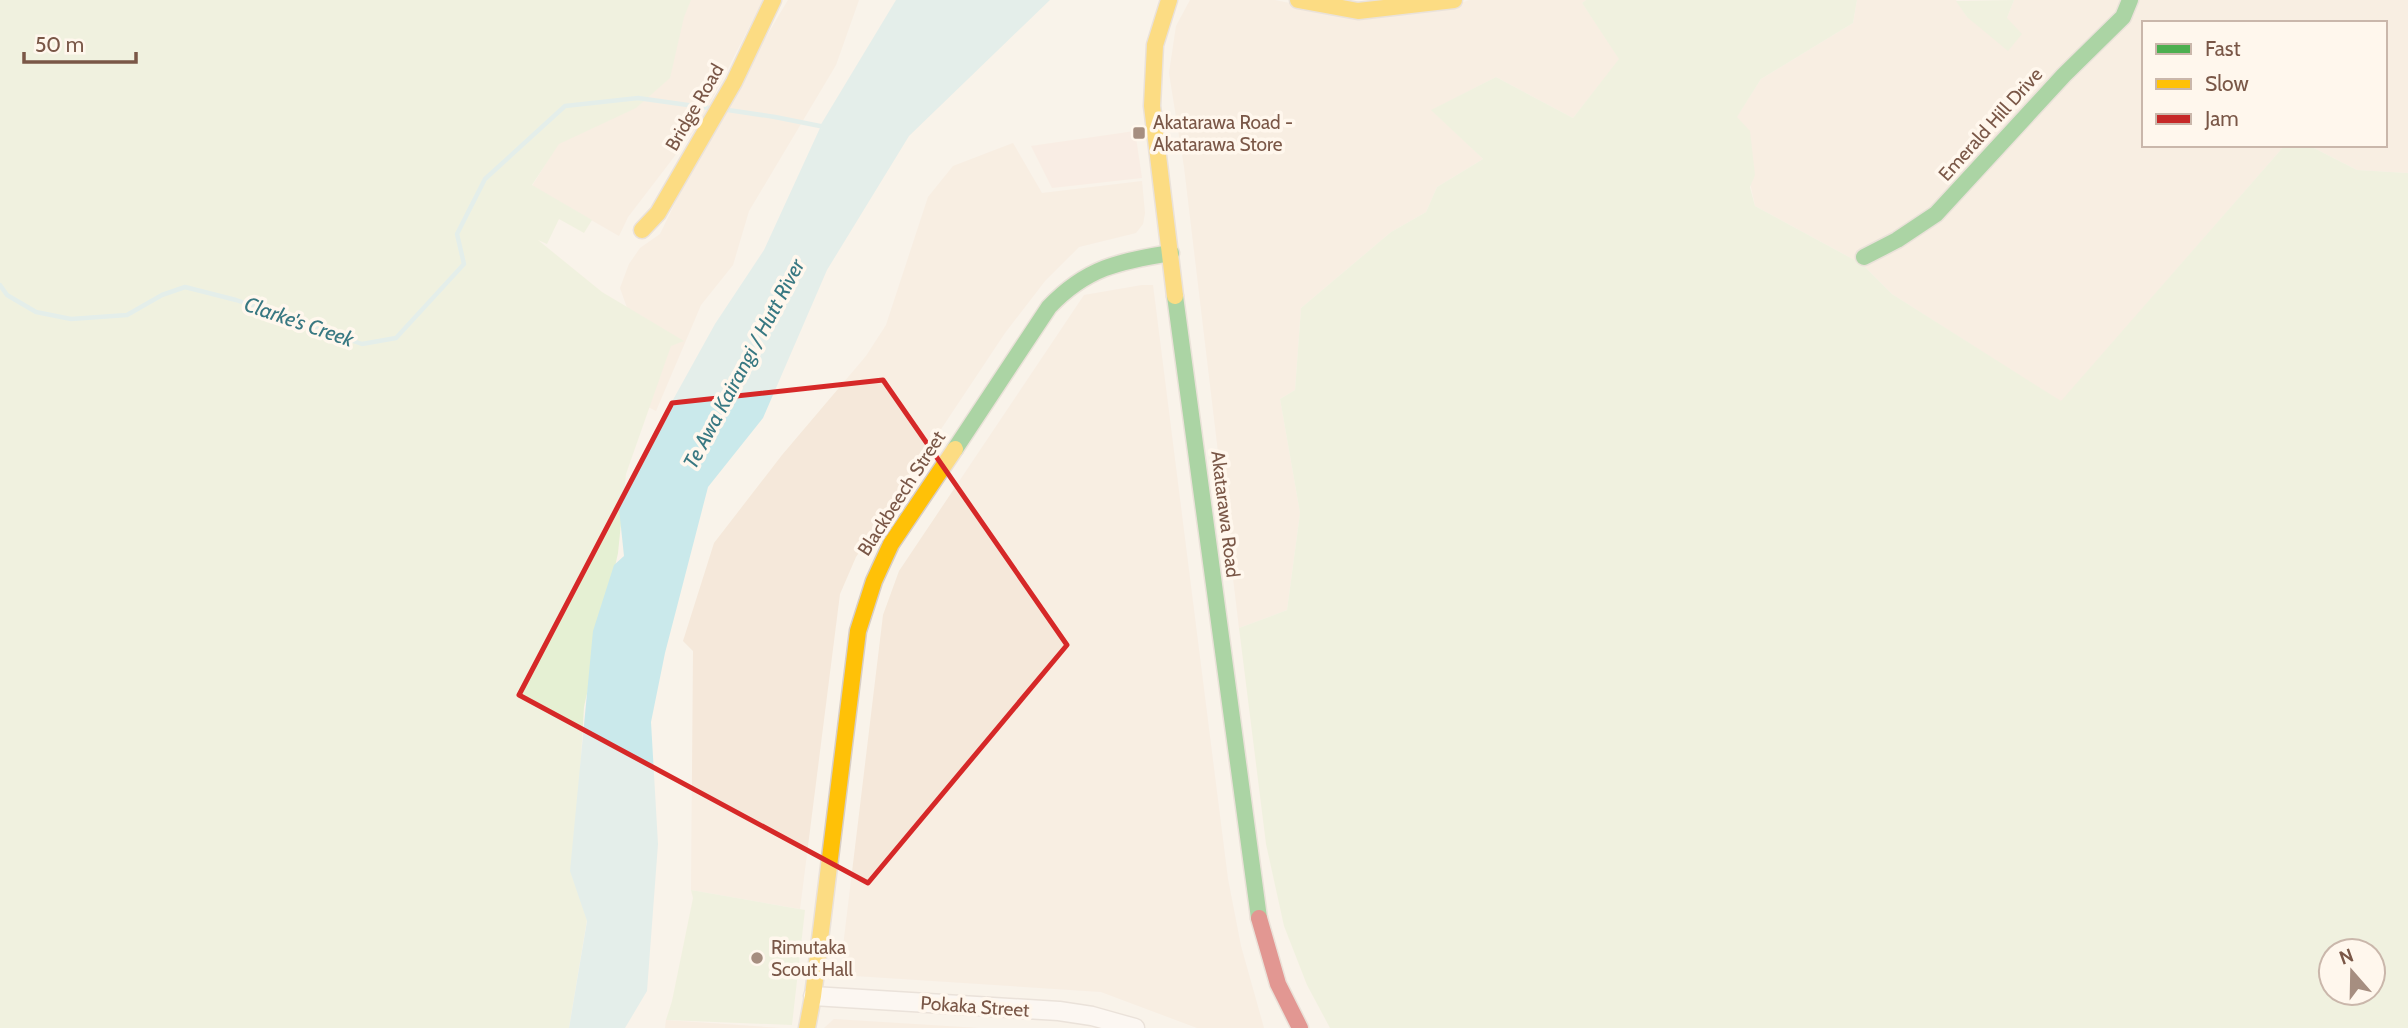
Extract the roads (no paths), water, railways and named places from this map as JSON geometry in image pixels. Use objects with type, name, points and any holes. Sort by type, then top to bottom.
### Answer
[{"type":"street","name":"Bridge Road","points":[[642,230],[658,213],[715,116],[773,0]]},
{"type":"street","name":"Akatarawa Road","points":[[1169,0],[1154,38],[1152,122],[1256,905],[1275,978],[1300,1028]]},
{"type":"street","points":[[1298,0],[1358,11],[1454,0]]},
{"type":"street","name":"Emerald Hill Drive","points":[[1864,257],[1897,240],[1936,214],[2064,75],[2123,17],[2130,0]]},
{"type":"street","name":"Blackbeech Street","points":[[807,1028],[855,645],[864,602],[873,577],[891,544],[1041,318],[1064,288],[1094,270],[1113,263],[1171,253]]},
{"type":"street","name":"Pokaka Street","points":[[813,996],[1059,1011],[1092,1016],[1135,1028]]},
{"type":"water","name":"Te Awa Kairangi / Hutt River","points":[[896,0],[1050,0],[909,136],[827,270],[763,418],[708,487],[665,653],[651,722],[658,844],[647,991],[625,1028],[569,1028],[587,921],[570,871],[593,631],[614,565],[624,556],[618,499],[715,324],[764,250],[820,128],[835,129],[820,126]]},
{"type":"waterway","name":"Clarke's Creek","points":[[0,285],[7,295],[36,312],[71,319],[127,315],[162,295],[185,287],[236,300],[362,344],[396,338],[464,264],[457,234],[485,179],[565,106],[638,98],[709,108]]},
{"type":"waterway","name":"Clarke's Creek","points":[[728,110],[840,130]]},
{"type":"place","name":"Akatarawa Road - Akatarawa Store","points":[[1139,133]]},
{"type":"place","name":"Rimutaka Scout Hall","points":[[757,958]]}]
